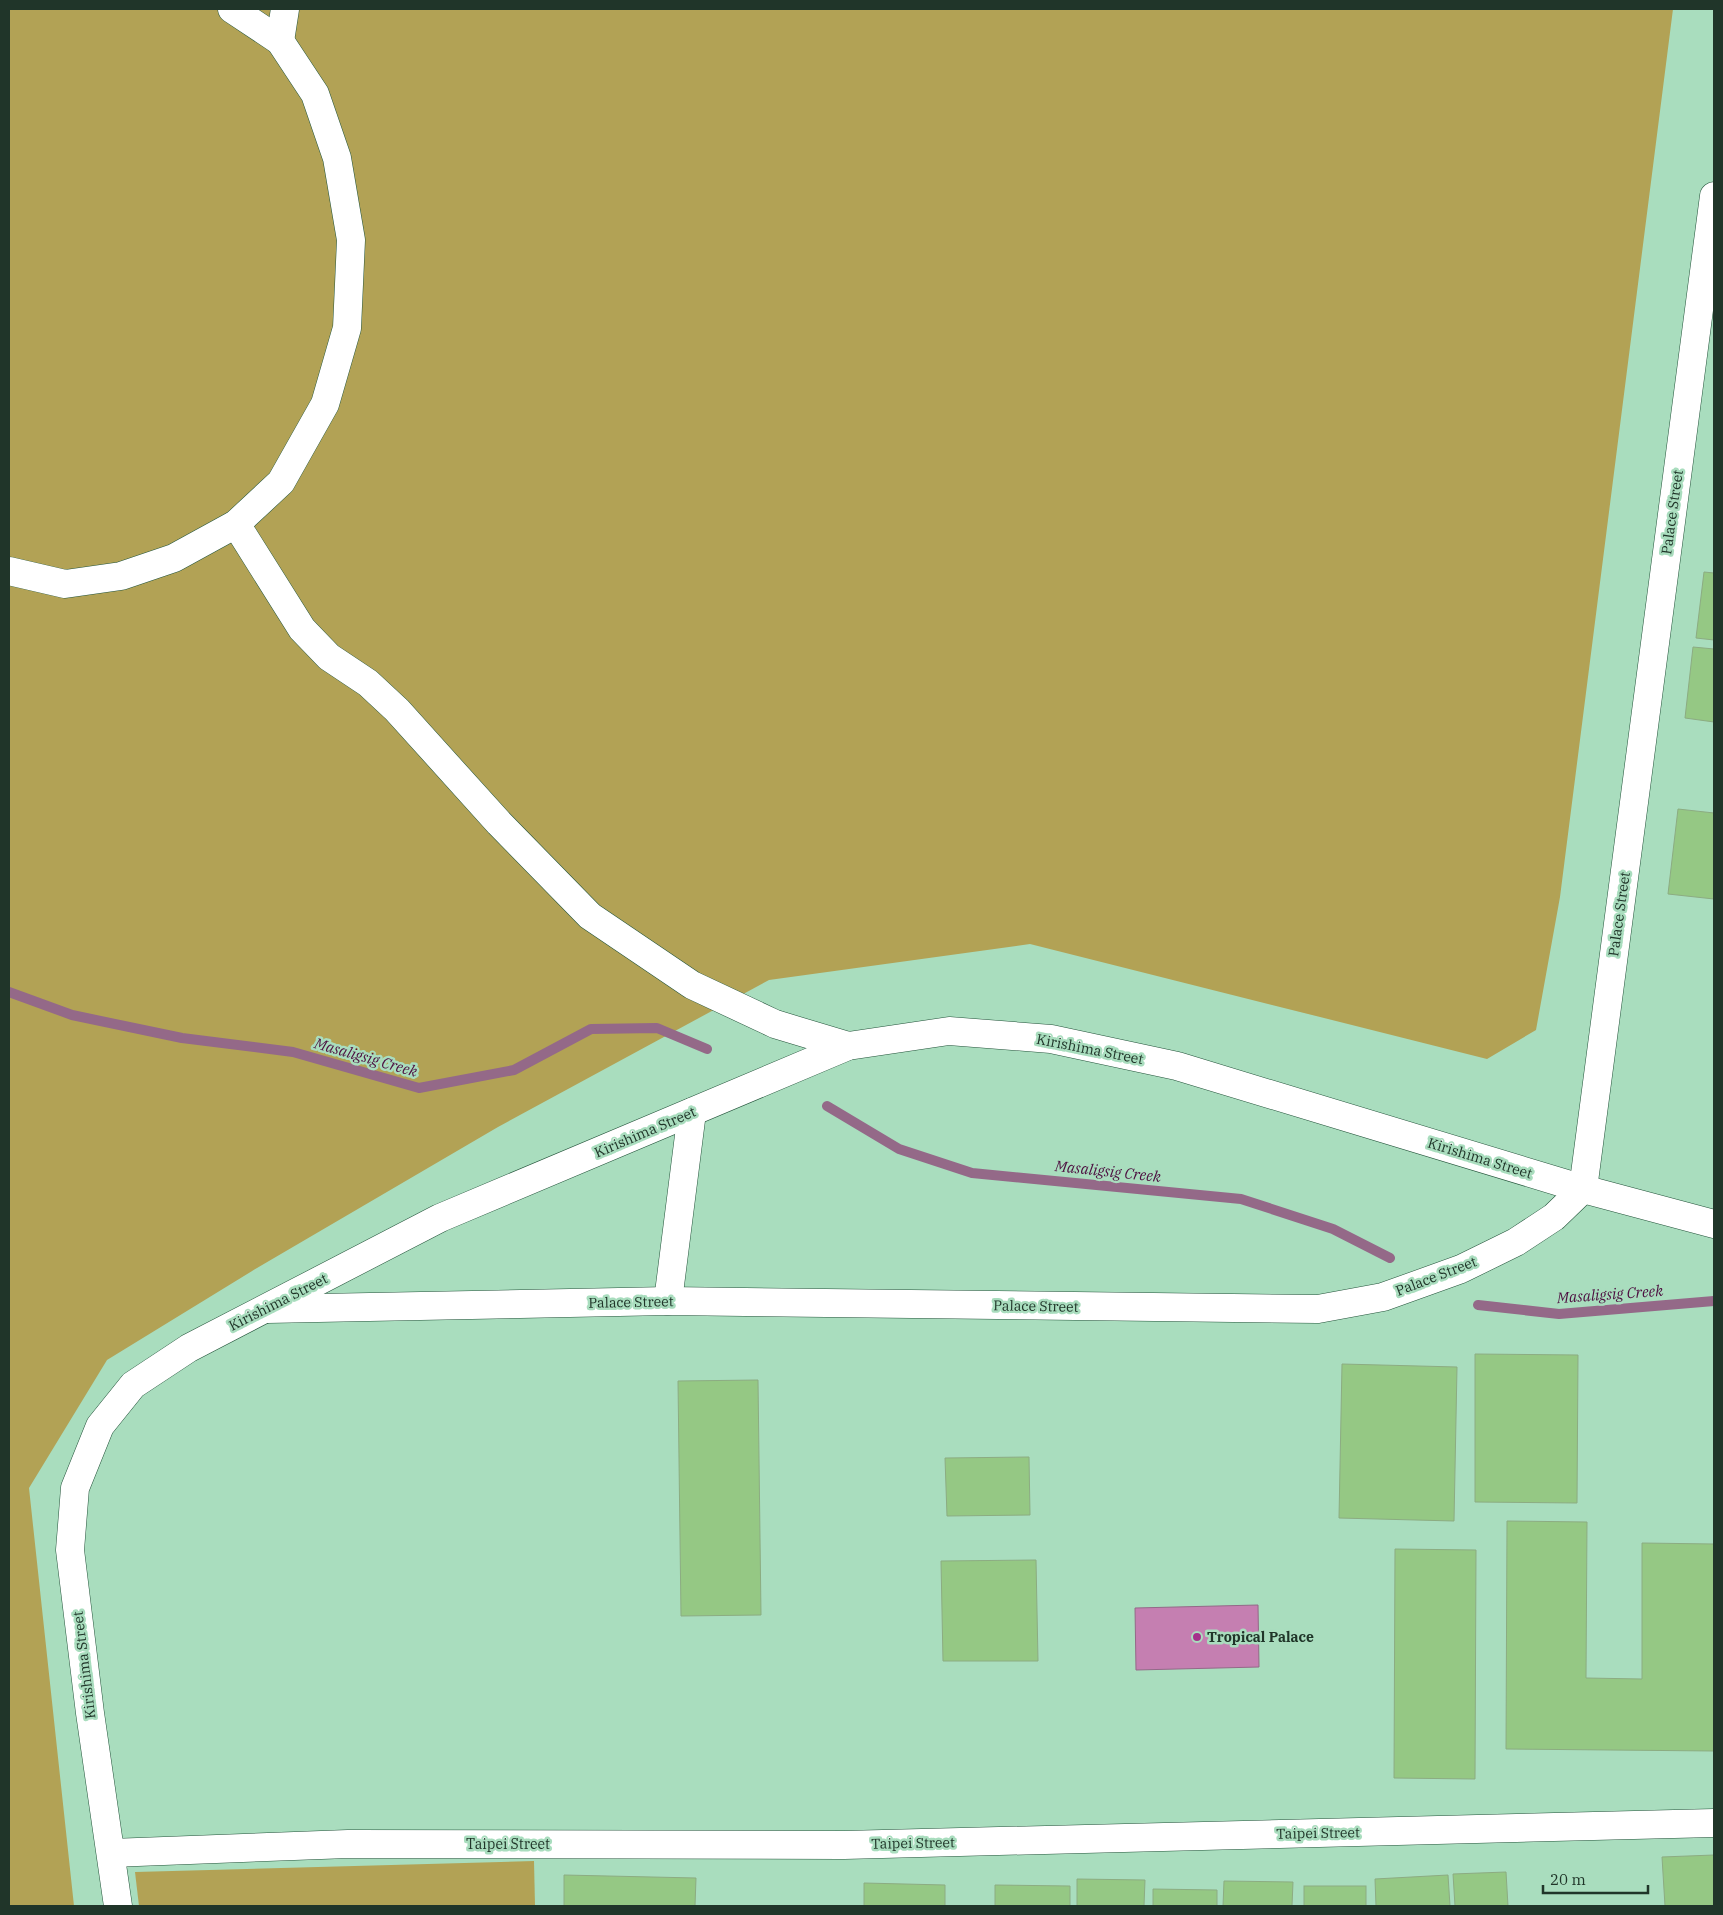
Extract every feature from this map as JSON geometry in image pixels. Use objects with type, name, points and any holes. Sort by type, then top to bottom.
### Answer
[{"type":"street","points":[[9,571],[65,584],[121,576],[174,558],[236,524],[281,482],[325,404],[347,328],[350,240],[337,158],[315,94],[280,41],[232,9]]},
{"type":"street","points":[[280,41],[285,9]]},
{"type":"street","name":"Palace Street","points":[[267,1308],[668,1301],[1318,1309],[1383,1296],[1461,1269],[1516,1242],[1554,1216],[1583,1189],[1714,196]]},
{"type":"street","points":[[236,524],[302,629],[329,657],[368,683],[397,710],[492,816],[590,916],[692,986],[774,1024],[848,1046]]},
{"type":"street","name":"Kirishima Street","points":[[118,1906],[90,1713],[70,1550],[75,1488],[100,1426],[133,1385],[188,1348],[440,1218],[848,1046],[949,1031],[1051,1039],[1177,1066],[1583,1189],[1714,1224]]},
{"type":"street","points":[[668,1301],[692,1112]]},
{"type":"street","name":"Taipei Street","points":[[111,1853],[348,1844],[844,1845],[1714,1823]]},
{"type":"shaded area","points":[[9,9],[1673,9],[1560,897],[1536,1030],[1487,1059],[1030,944],[769,980],[498,1127],[257,1268],[107,1360],[29,1488],[74,1906],[9,1906]]},
{"type":"shaded area","name":"Tropical Palace","points":[[1258,1605],[1259,1667],[1136,1670],[1135,1608]]},
{"type":"shaded area","points":[[534,1861],[535,1906],[139,1906],[135,1872]]},
{"type":"building","points":[[1704,572],[1714,573],[1714,640],[1696,638]]},
{"type":"building","points":[[1693,647],[1714,649],[1714,722],[1685,718]]},
{"type":"building","points":[[1678,809],[1714,813],[1714,899],[1668,894]]},
{"type":"building","points":[[1475,1354],[1578,1355],[1577,1503],[1475,1502]]},
{"type":"building","points":[[1342,1364],[1457,1367],[1454,1521],[1339,1518]]},
{"type":"building","points":[[758,1380],[761,1615],[681,1616],[678,1381]]},
{"type":"building","points":[[1029,1457],[1030,1515],[947,1516],[945,1458]]},
{"type":"building","points":[[1507,1521],[1587,1522],[1586,1678],[1642,1679],[1642,1543],[1714,1544],[1714,1751],[1506,1749]]},
{"type":"building","points":[[1395,1549],[1476,1550],[1475,1779],[1394,1778]]},
{"type":"building","points":[[1036,1560],[1038,1661],[943,1661],[941,1561]]},
{"type":"building","points":[[1714,1855],[1714,1906],[1665,1906],[1662,1857]]},
{"type":"building","points":[[1506,1872],[1508,1906],[1455,1906],[1453,1874]]},
{"type":"building","points":[[564,1875],[696,1878],[695,1906],[564,1906]]},
{"type":"building","points":[[1448,1875],[1450,1906],[1376,1906],[1375,1879]]},
{"type":"building","points":[[1077,1879],[1145,1880],[1144,1906],[1077,1906]]},
{"type":"building","points":[[1224,1881],[1293,1882],[1292,1906],[1223,1906]]},
{"type":"building","points":[[864,1883],[945,1885],[945,1906],[864,1906]]},
{"type":"building","points":[[995,1885],[1070,1886],[1070,1906],[995,1906]]},
{"type":"building","points":[[1304,1886],[1366,1886],[1366,1906],[1304,1906]]},
{"type":"building","points":[[1153,1889],[1217,1890],[1217,1906],[1153,1906]]},
{"type":"waterway","name":"Masaligsig Creek","points":[[9,992],[72,1015],[182,1038],[293,1052],[419,1088],[514,1070],[591,1029],[657,1028],[707,1049]]},
{"type":"waterway","name":"Masaligsig Creek","points":[[827,1106],[899,1149],[972,1173],[1241,1199],[1333,1229],[1390,1258]]},
{"type":"waterway","name":"Masaligsig Creek","points":[[1478,1305],[1559,1314],[1714,1301]]},
{"type":"place","name":"Tropical Palace","points":[[1197,1637]]}]
